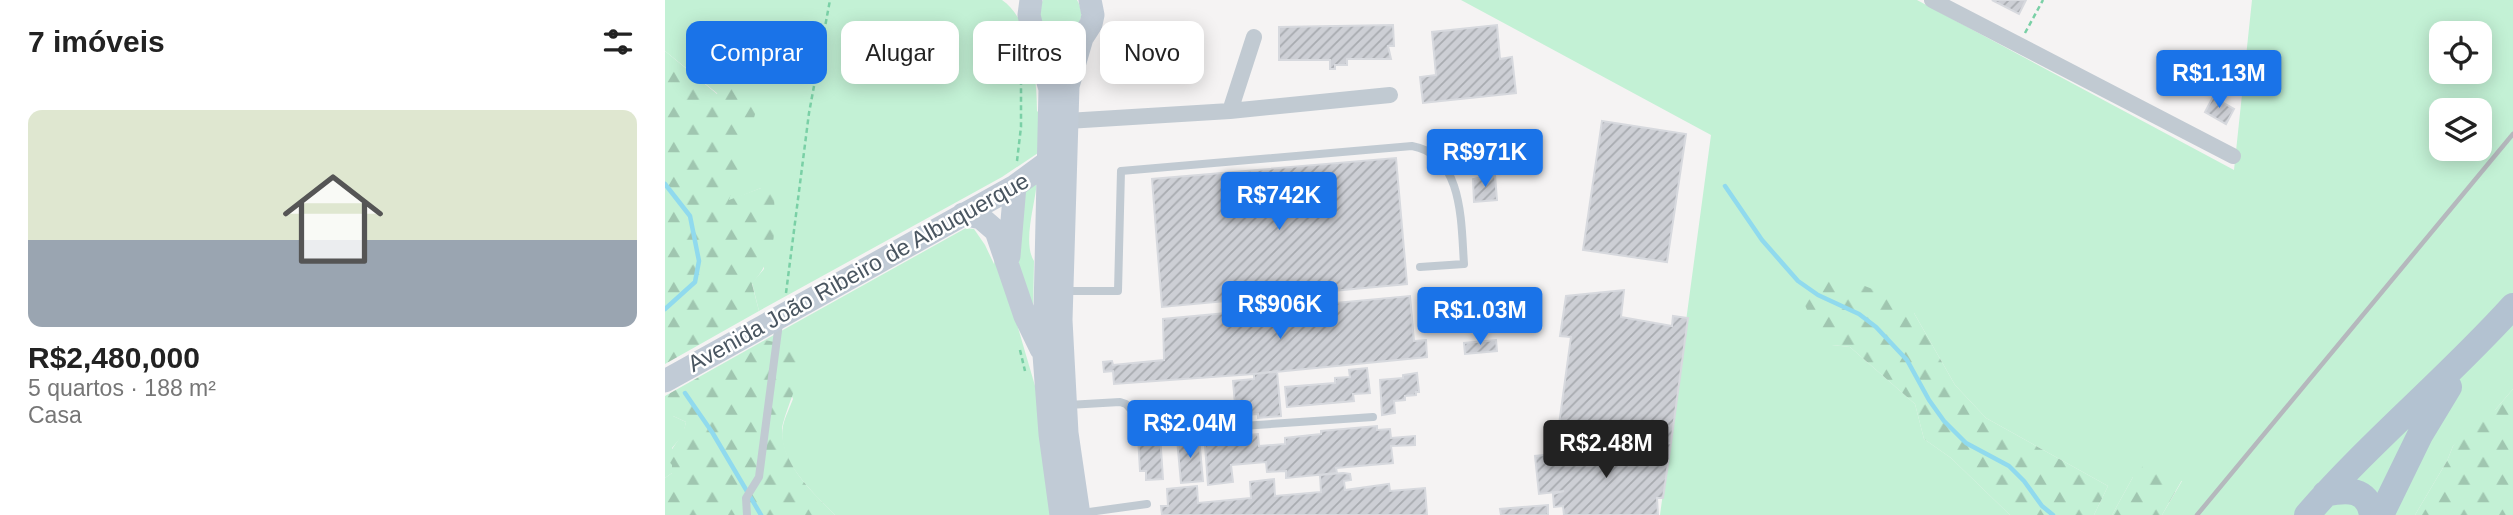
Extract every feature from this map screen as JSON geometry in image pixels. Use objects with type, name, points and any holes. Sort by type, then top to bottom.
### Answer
[{"type":"main road","points":[[1086,32],[1093,16],[1090,0]]},
{"type":"main road","points":[[1027,20],[1050,89],[1044,355],[1050,435],[1073,514]]},
{"type":"main road","points":[[1069,84],[1062,354],[1073,514]]},
{"type":"main road","name":"Avenida João Ribeiro de Albuquerque","points":[[665,381],[1015,186],[1049,161]]},
{"type":"main road","points":[[1009,265],[1015,186]]},
{"type":"main road","points":[[963,214],[981,218],[993,227],[1009,265],[1025,316],[1044,355]]},
{"type":"main road","points":[[2307,515],[2325,494],[2473,350],[2513,306]]},
{"type":"main road","points":[[2381,515],[2420,435],[2473,350]]},
{"type":"main road","points":[[2325,494],[2350,490],[2360,493],[2366,498],[2372,515]]},
{"type":"street","points":[[1932,0],[2233,156]]},
{"type":"street","points":[[1230,111],[1254,37]]},
{"type":"street","points":[[1067,121],[1230,111],[1390,95]]},
{"type":"lane","points":[[1062,291],[1118,291],[1121,171],[1412,146],[1431,154],[1447,172],[1460,203],[1464,264],[1420,267]]},
{"type":"lane","points":[[747,515],[746,498],[757,480],[777,333],[782,314]]},
{"type":"lane","points":[[1065,405],[1114,401],[1126,404],[1137,416],[1219,419],[1242,426],[1373,417]]},
{"type":"lane","points":[[1073,514],[1147,504]]},
{"type":"path","points":[[782,314],[809,113],[829,0]]},
{"type":"path","points":[[2018,45],[2043,0]]},
{"type":"path","points":[[1015,186],[1021,127],[1019,79],[1027,20]]},
{"type":"green space","points":[[665,0],[1002,0],[1020,21],[973,21],[973,84],[1036,84],[1037,111],[1044,117],[1041,151],[1002,177],[759,311],[752,283],[764,269],[761,188],[729,201],[718,94],[706,84],[827,84],[827,21],[686,21],[686,68],[665,51]]},
{"type":"green space","points":[[1043,0],[1077,0],[1081,18],[1080,21],[1041,21],[1040,6]]},
{"type":"green space","points":[[1461,0],[1917,0],[2234,170],[2252,0],[2513,0],[2513,389],[2495,410],[2453,446],[2415,515],[2162,515],[2182,481],[2133,477],[2112,515],[2094,515],[2108,486],[1986,418],[1955,385],[1914,313],[1832,345],[1850,347],[1915,404],[1924,439],[1951,458],[2010,515],[1660,515],[1711,135]]},
{"type":"green space","points":[[665,51],[686,68],[686,84],[705,84],[717,94],[724,84],[751,84],[760,98],[729,200],[761,188],[774,193],[775,219],[771,251],[752,284],[759,311],[665,364]]},
{"type":"green space","points":[[1037,180],[1029,233],[1034,261],[1033,315],[1019,266],[1019,202],[1022,194]]},
{"type":"green space","points":[[966,228],[974,229],[994,264],[996,252],[1040,403],[1054,515],[835,515],[807,486],[785,451],[783,426],[793,399],[769,341],[765,340]]},
{"type":"green space","points":[[1831,273],[1888,295],[1914,313],[1955,385],[1986,418],[2108,486],[2094,515],[2010,515],[1951,458],[1924,439],[1915,404],[1850,347],[1832,345],[1814,325],[1798,290],[1809,278]]},
{"type":"green space","points":[[765,340],[791,348],[805,362],[783,424],[783,442],[800,477],[835,515],[665,515],[665,478],[672,473],[672,465],[667,459],[686,422],[673,416],[665,416],[665,396]]},
{"type":"green space","points":[[2513,389],[2513,515],[2415,515],[2453,446],[2481,412],[2495,410]]},
{"type":"green space","points":[[665,416],[673,416],[686,422],[683,435],[672,448],[672,473],[665,478]]},
{"type":"green space","points":[[2147,462],[2182,480],[2162,515],[2112,515],[2133,477]]},
{"type":"building","points":[[1992,0],[2026,0],[2019,14]]},
{"type":"building","points":[[1393,25],[1394,46],[1388,46],[1391,59],[1347,59],[1347,65],[1335,65],[1335,69],[1330,69],[1330,60],[1279,60],[1279,27]]},
{"type":"building","points":[[1497,25],[1500,59],[1512,57],[1516,93],[1423,103],[1420,77],[1436,75],[1432,32]]},
{"type":"building","points":[[2208,57],[2221,64],[2224,59],[2237,66],[2228,82],[2216,76],[2208,90],[2194,81]]},
{"type":"building","points":[[2213,97],[2234,109],[2226,124],[2205,112]]},
{"type":"building","points":[[1602,121],[1686,134],[1667,262],[1583,250]]},
{"type":"building","points":[[1396,158],[1407,284],[1162,307],[1152,179]]},
{"type":"building","points":[[1495,175],[1497,200],[1474,202],[1473,179]]},
{"type":"building","points":[[1624,290],[1621,317],[1672,326],[1673,316],[1688,318],[1671,443],[1555,454],[1571,337],[1560,336],[1566,296]]},
{"type":"building","points":[[1410,296],[1414,341],[1426,340],[1427,357],[1114,384],[1113,371],[1104,372],[1103,362],[1112,361],[1113,365],[1164,360],[1163,319]]},
{"type":"building","points":[[1496,340],[1497,351],[1465,354],[1464,343]]},
{"type":"building","points":[[1367,368],[1370,393],[1353,394],[1354,401],[1287,407],[1285,387],[1335,383],[1335,378],[1350,377],[1349,370]]},
{"type":"building","points":[[1277,371],[1281,416],[1236,416],[1233,381],[1254,379],[1254,374]]},
{"type":"building","points":[[1417,373],[1419,392],[1405,396],[1405,400],[1394,401],[1395,413],[1382,415],[1380,380],[1403,378],[1403,375]]},
{"type":"building","points":[[1377,426],[1377,430],[1390,429],[1391,438],[1415,436],[1415,445],[1391,446],[1393,463],[1336,468],[1337,473],[1286,478],[1286,471],[1267,472],[1266,462],[1231,465],[1233,482],[1208,485],[1204,432],[1215,431],[1215,438],[1258,434],[1259,446],[1285,444],[1285,438],[1321,434],[1321,431]]},
{"type":"building","points":[[1160,434],[1163,479],[1146,480],[1146,471],[1140,471],[1138,436]]},
{"type":"building","points":[[1199,437],[1203,481],[1181,483],[1177,439]]},
{"type":"building","points":[[1671,443],[1663,498],[1657,498],[1658,515],[1564,515],[1563,506],[1554,507],[1553,494],[1564,491],[1539,494],[1535,456]]},
{"type":"building","points":[[1350,474],[1351,480],[1344,481],[1345,490],[1389,484],[1390,491],[1425,488],[1427,515],[1162,515],[1161,506],[1168,506],[1167,489],[1197,486],[1198,503],[1251,498],[1250,482],[1274,479],[1275,496],[1321,492],[1320,475]]},
{"type":"building","points":[[1548,505],[1548,515],[1501,515],[1500,509]]},
{"type":"waterway","points":[[665,184],[690,216],[699,261],[695,282],[665,309]]},
{"type":"waterway","points":[[1725,186],[1762,240],[1798,281],[1818,295],[1859,314],[1876,327],[1907,360],[1944,421],[1966,443],[2009,466],[2042,506],[2053,515]]},
{"type":"waterway","points":[[685,393],[712,432],[761,515]]},
{"type":"railway","points":[[2197,515],[2513,134]]}]
